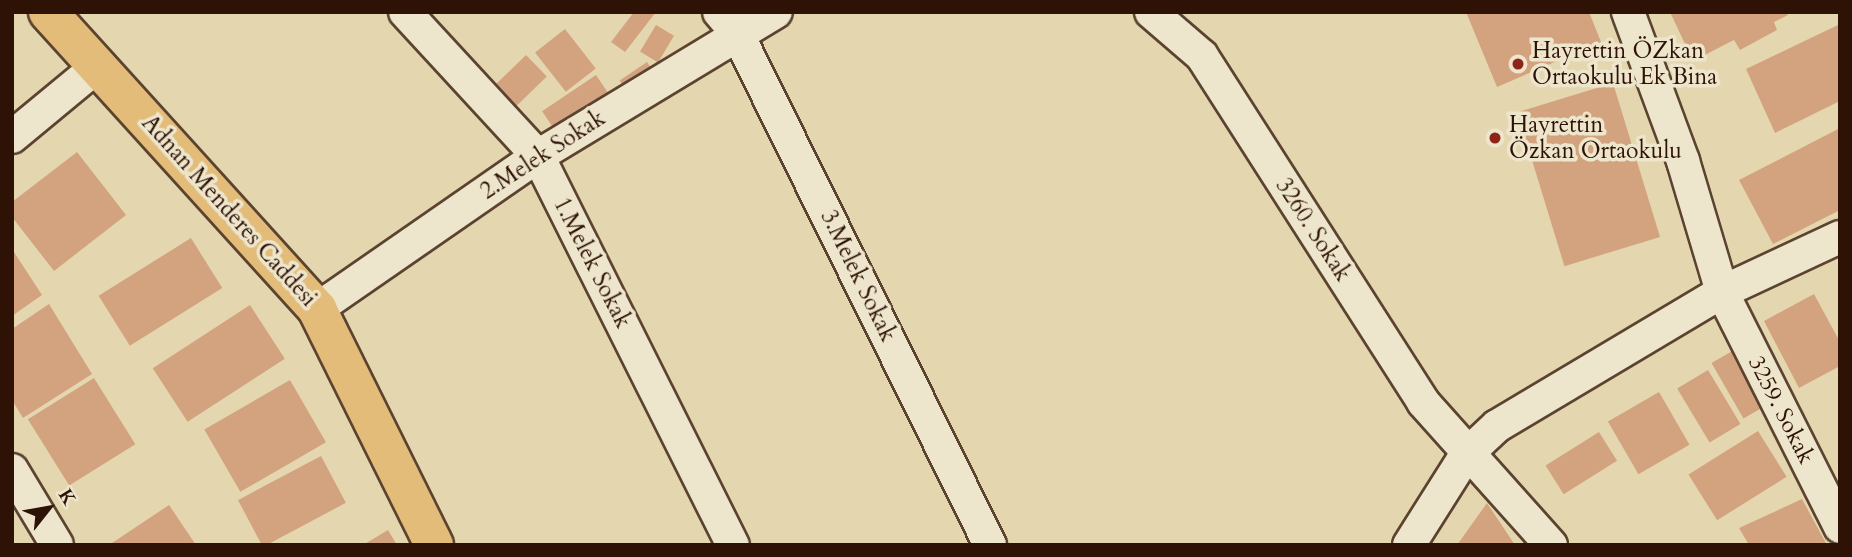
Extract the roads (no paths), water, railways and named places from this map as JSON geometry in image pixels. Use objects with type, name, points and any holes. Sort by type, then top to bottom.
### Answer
[{"type":"main road","name":"Adnan Menderes Caddesi","points":[[48,12],[99,65],[317,309],[434,545]]},
{"type":"street","name":"1.Melek Sokak","points":[[405,12],[538,156],[733,545]]},
{"type":"street","name":"2.Melek Sokak","points":[[317,309],[728,22],[776,12]]},
{"type":"street","name":"3260. Sokak","points":[[1151,12],[1202,56],[1423,402],[1466,455],[1550,545]]},
{"type":"street","name":"3259. Sokak","points":[[1628,12],[1683,161],[1722,292],[1840,527]]},
{"type":"street","name":"3.Melek Sokak","points":[[728,22],[990,545]]},
{"type":"street","points":[[12,137],[99,65]]},
{"type":"street","points":[[1409,545],[1466,455],[1497,426],[1722,292],[1840,237]]},
{"type":"street","points":[[12,470],[48,541]]},
{"type":"place","name":"Hayrettin ÖZkan Ortaokulu Ek Bina","points":[[1518,64]]},
{"type":"place","name":"Hayrettin Özkan Ortaokulu","points":[[1495,138]]}]
